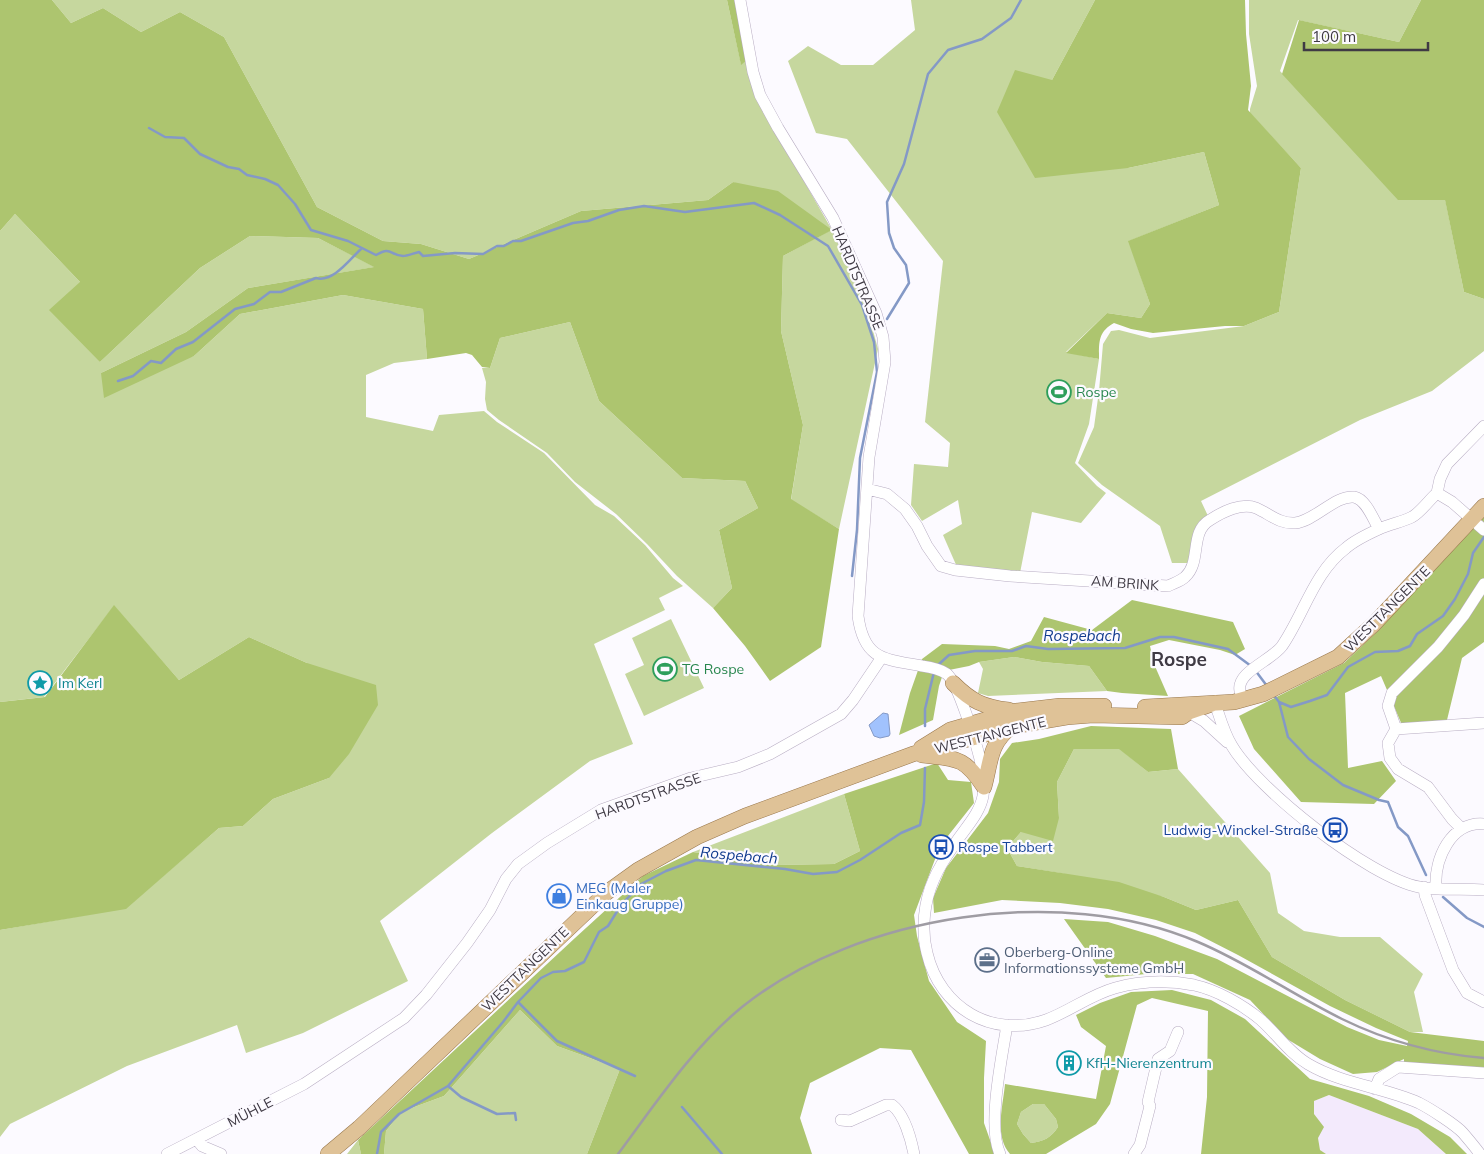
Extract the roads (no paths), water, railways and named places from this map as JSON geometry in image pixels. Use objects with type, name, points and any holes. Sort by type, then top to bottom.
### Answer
[{"type":"main road","name":"WESTTANGENTE","points":[[328,1154],[373,1114],[572,924],[606,893],[638,870],[697,837],[745,816],[913,754],[1016,711],[1060,706],[1136,707],[1215,704],[1234,702],[1263,694],[1338,657],[1479,526],[1484,506]]},
{"type":"main road","points":[[953,682],[966,695],[980,704],[1016,711]]},
{"type":"main road","name":"WESTTANGENTE","points":[[971,730],[1012,727],[1067,717],[1092,715],[1182,717],[1190,712],[1215,704]]},
{"type":"main road","points":[[984,788],[993,747],[1001,735],[1012,727]]},
{"type":"main road","points":[[913,754],[957,759],[973,771],[984,788]]},
{"type":"street","name":"HARDTSTRASSE","points":[[304,1084],[404,1018],[426,995],[486,916],[506,879],[518,864],[547,843],[601,810],[691,778],[738,767],[754,761],[841,714],[853,700],[882,657],[871,650],[865,643],[860,632],[858,616],[869,457],[885,362],[883,337],[876,313],[834,218],[778,128],[760,95],[753,72],[740,0]]},
{"type":"street","points":[[1240,691],[1239,685],[1242,678],[1277,652],[1291,633],[1313,588],[1331,561],[1347,546],[1379,529],[1413,516],[1436,493],[1447,464],[1484,426]]},
{"type":"street","name":"AM BRINK","points":[[867,489],[887,494],[905,509],[917,526],[927,546],[942,566],[955,570],[1010,576],[1168,586],[1184,578],[1192,569],[1199,532],[1208,520],[1241,506],[1255,507],[1276,520],[1290,523],[1303,522],[1345,498],[1355,497],[1363,501],[1379,529]]},
{"type":"street","points":[[1436,493],[1452,502],[1479,526]]},
{"type":"street","points":[[1396,729],[1388,706],[1392,693],[1438,647],[1464,614],[1484,584]]},
{"type":"street","points":[[882,657],[940,670],[946,674],[953,682],[980,758],[984,788],[983,798],[977,814],[948,854],[933,879],[925,910],[924,933],[927,954],[937,980],[952,1000],[973,1016],[990,1023],[1007,1025],[1028,1024],[1048,1019],[1095,995],[1140,983],[1165,981],[1210,990],[1242,1007],[1260,1020],[1305,1062],[1327,1074],[1420,1103],[1461,1131],[1480,1154]]},
{"type":"street","points":[[1215,704],[1222,727],[1232,747]]},
{"type":"street","points":[[1190,712],[1204,721],[1232,747],[1256,775],[1289,806],[1336,843],[1376,870],[1393,878],[1424,887],[1484,890]]},
{"type":"street","points":[[1396,729],[1484,723]]},
{"type":"street","points":[[1396,729],[1388,742],[1390,758],[1398,769],[1428,787],[1461,828]]},
{"type":"street","points":[[1436,888],[1438,862],[1445,847],[1461,828],[1484,824]]},
{"type":"street","points":[[1424,887],[1425,895],[1453,970],[1467,993],[1484,1002]]},
{"type":"street","points":[[1000,1154],[996,1146],[994,1125],[1007,1025]]},
{"type":"street","points":[[1134,1154],[1140,1145],[1150,1106],[1148,1102],[1158,1059],[1170,1051],[1178,1032]]},
{"type":"street","points":[[1375,1089],[1379,1079],[1398,1067],[1484,1073]]},
{"type":"street","name":"MÜHLE","points":[[167,1154],[304,1084]]},
{"type":"street","points":[[841,1120],[850,1121],[892,1104],[897,1108],[912,1139],[914,1154]]},
{"type":"street","points":[[197,1140],[202,1146],[221,1154]]},
{"type":"water","points":[[883,713],[888,714],[890,734],[880,738],[874,736],[869,725]]},
{"type":"waterway","points":[[887,319],[909,283],[906,265],[894,248],[889,233],[887,202],[904,164],[928,74],[948,50],[982,39],[1011,18],[1021,0]]},
{"type":"waterway","points":[[149,128],[165,137],[184,138],[200,154],[228,167],[239,169],[247,175],[265,179],[278,185],[295,204],[311,230],[348,241],[376,255],[385,251],[403,256],[419,252],[423,256],[455,253],[483,254],[497,246],[504,246],[513,241],[521,241],[573,223],[588,221],[619,210],[644,206],[685,212],[754,203],[780,215],[828,246],[862,305],[874,342],[877,372],[860,458],[857,530],[852,576]]},
{"type":"waterway","points":[[118,381],[133,376],[151,361],[161,363],[176,349],[193,342],[235,309],[254,304],[270,292],[281,292],[316,278],[322,279],[335,274],[361,249]]},
{"type":"waterway","name":"Rospebach","points":[[1273,694],[1279,702],[1291,707],[1310,701],[1327,695],[1348,667],[1375,652],[1398,651],[1410,646],[1417,634],[1443,616],[1455,599],[1468,574],[1473,553],[1484,537]]},
{"type":"waterway","name":"Rospebach","points":[[938,665],[949,655],[975,651],[1012,651],[1026,646],[1048,649],[1125,648],[1160,637],[1174,637],[1228,649],[1251,666]]},
{"type":"waterway","name":"Rospebach","points":[[1255,670],[1267,686]]},
{"type":"waterway","name":"Rospebach","points":[[925,726],[925,709],[934,672]]},
{"type":"waterway","points":[[1279,702],[1288,737],[1309,759],[1343,785],[1388,802],[1398,827],[1408,836],[1426,875]]},
{"type":"waterway","name":"Rospebach","points":[[377,1154],[381,1132],[399,1114],[448,1086],[518,1002],[541,978],[553,972],[565,971],[584,962],[599,932],[608,926],[621,905],[641,884],[666,871],[696,860],[785,869],[813,874],[837,872],[860,860],[901,833],[920,825],[924,802],[925,768]]},
{"type":"waterway","points":[[1443,897],[1467,918],[1484,927]]},
{"type":"waterway","points":[[518,1002],[557,1041],[635,1076]]},
{"type":"waterway","points":[[448,1086],[461,1097],[497,1114],[515,1113],[516,1120]]},
{"type":"waterway","points":[[682,1107],[722,1154]]},
{"type":"railway","points":[[618,1154],[691,1058],[742,1007],[789,975],[843,949],[901,930],[962,918],[1024,912],[1085,914],[1144,924],[1217,950],[1324,1010],[1376,1034],[1429,1050],[1484,1058]]},
{"type":"place","name":"Rospe","points":[[1059,392]]},
{"type":"place","name":"TG Rospe","points":[[665,669]]},
{"type":"place","name":"Im Kerl","points":[[40,683]]},
{"type":"place","name":"Ludwig-Winckel-Straße","points":[[1335,830]]},
{"type":"place","name":"Rospe Tabbert","points":[[941,847]]},
{"type":"place","name":"MEG (Maler Einkaug Gruppe)","points":[[559,896]]},
{"type":"place","name":"Oberberg-Online Informationssysteme GmbH","points":[[987,960]]},
{"type":"place","name":"KfH-Nierenzentrum","points":[[1069,1063]]},
{"type":"district","name":"Rospe","points":[[1179,659]]}]
